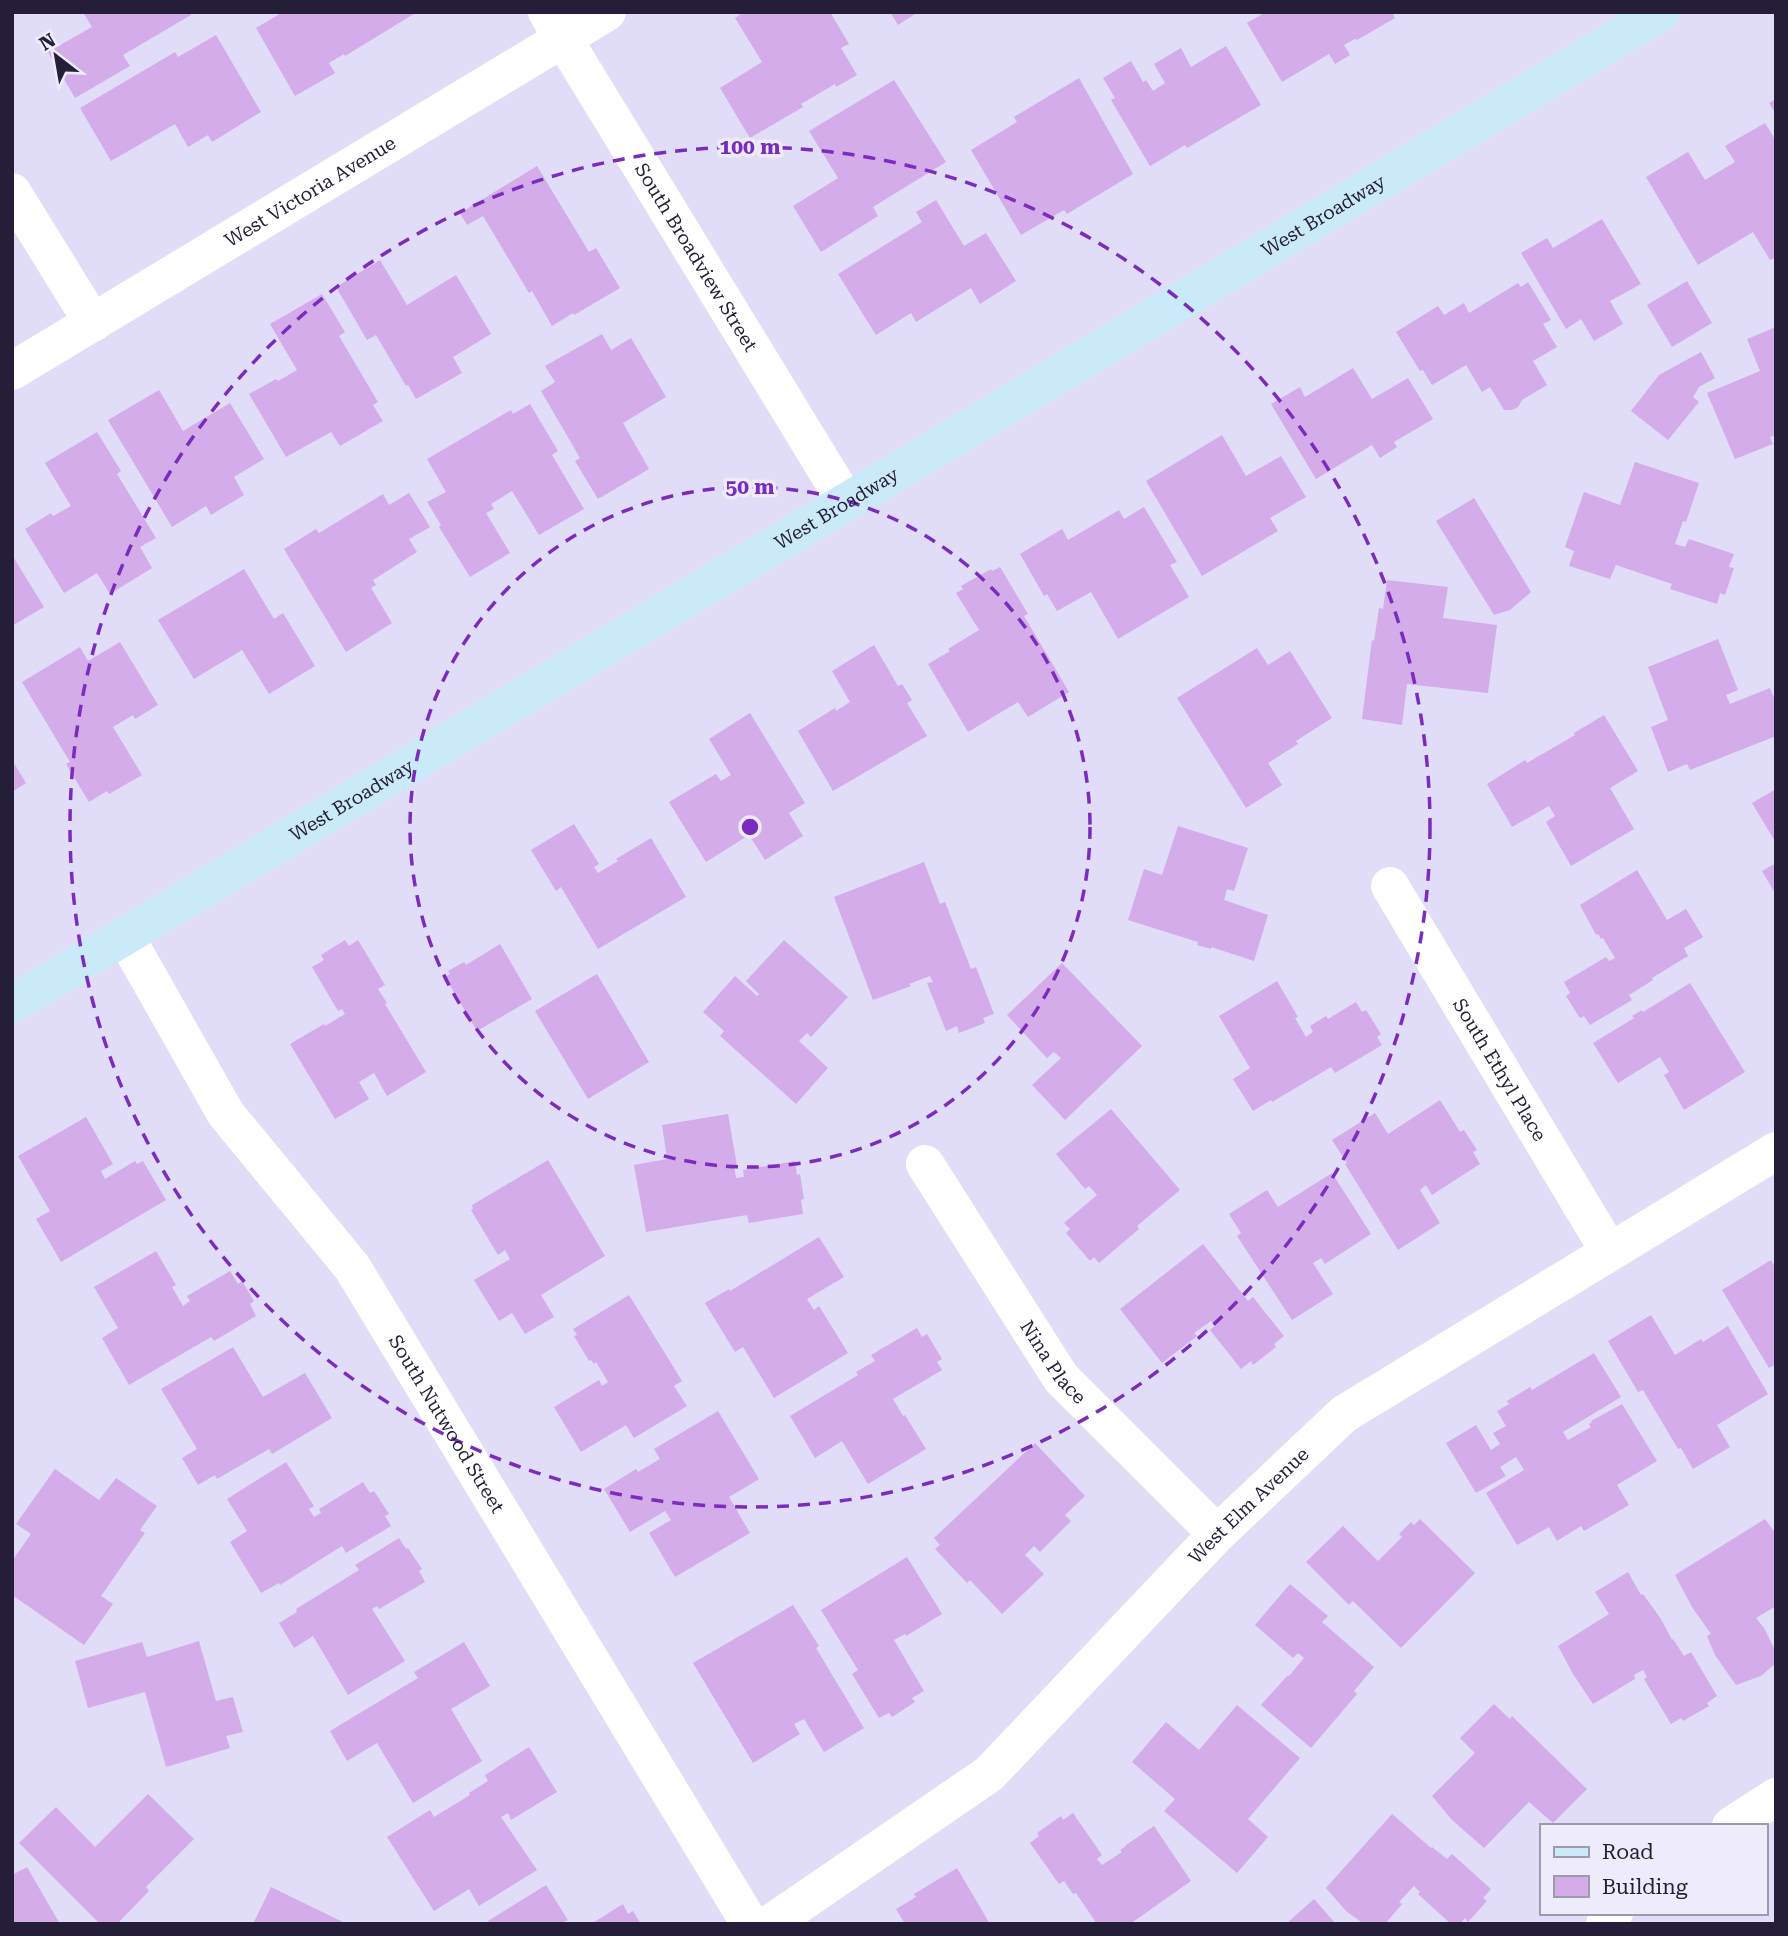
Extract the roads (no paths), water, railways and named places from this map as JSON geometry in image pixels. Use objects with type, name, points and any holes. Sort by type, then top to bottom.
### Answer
[{"type":"main road","name":"West Broadway","points":[[12,1004],[1661,12]]},
{"type":"street","name":"West Victoria Avenue","points":[[12,370],[93,323],[555,25],[607,12]]},
{"type":"street","name":"South Broadview Street","points":[[555,25],[846,502]]},
{"type":"street","points":[[12,192],[93,323]]},
{"type":"street","name":"South Ethyl Place","points":[[1390,886],[1609,1251]]},
{"type":"street","name":"South Nutwood Street","points":[[125,936],[226,1114],[352,1267],[750,1924]]},
{"type":"street","name":"West Elm Avenue","points":[[770,1924],[989,1774],[1217,1534],[1344,1414],[1776,1151]]},
{"type":"street","name":"Nina Place","points":[[925,1164],[1061,1378],[1217,1534]]},
{"type":"street","points":[[1734,1824],[1776,1797]]}]
